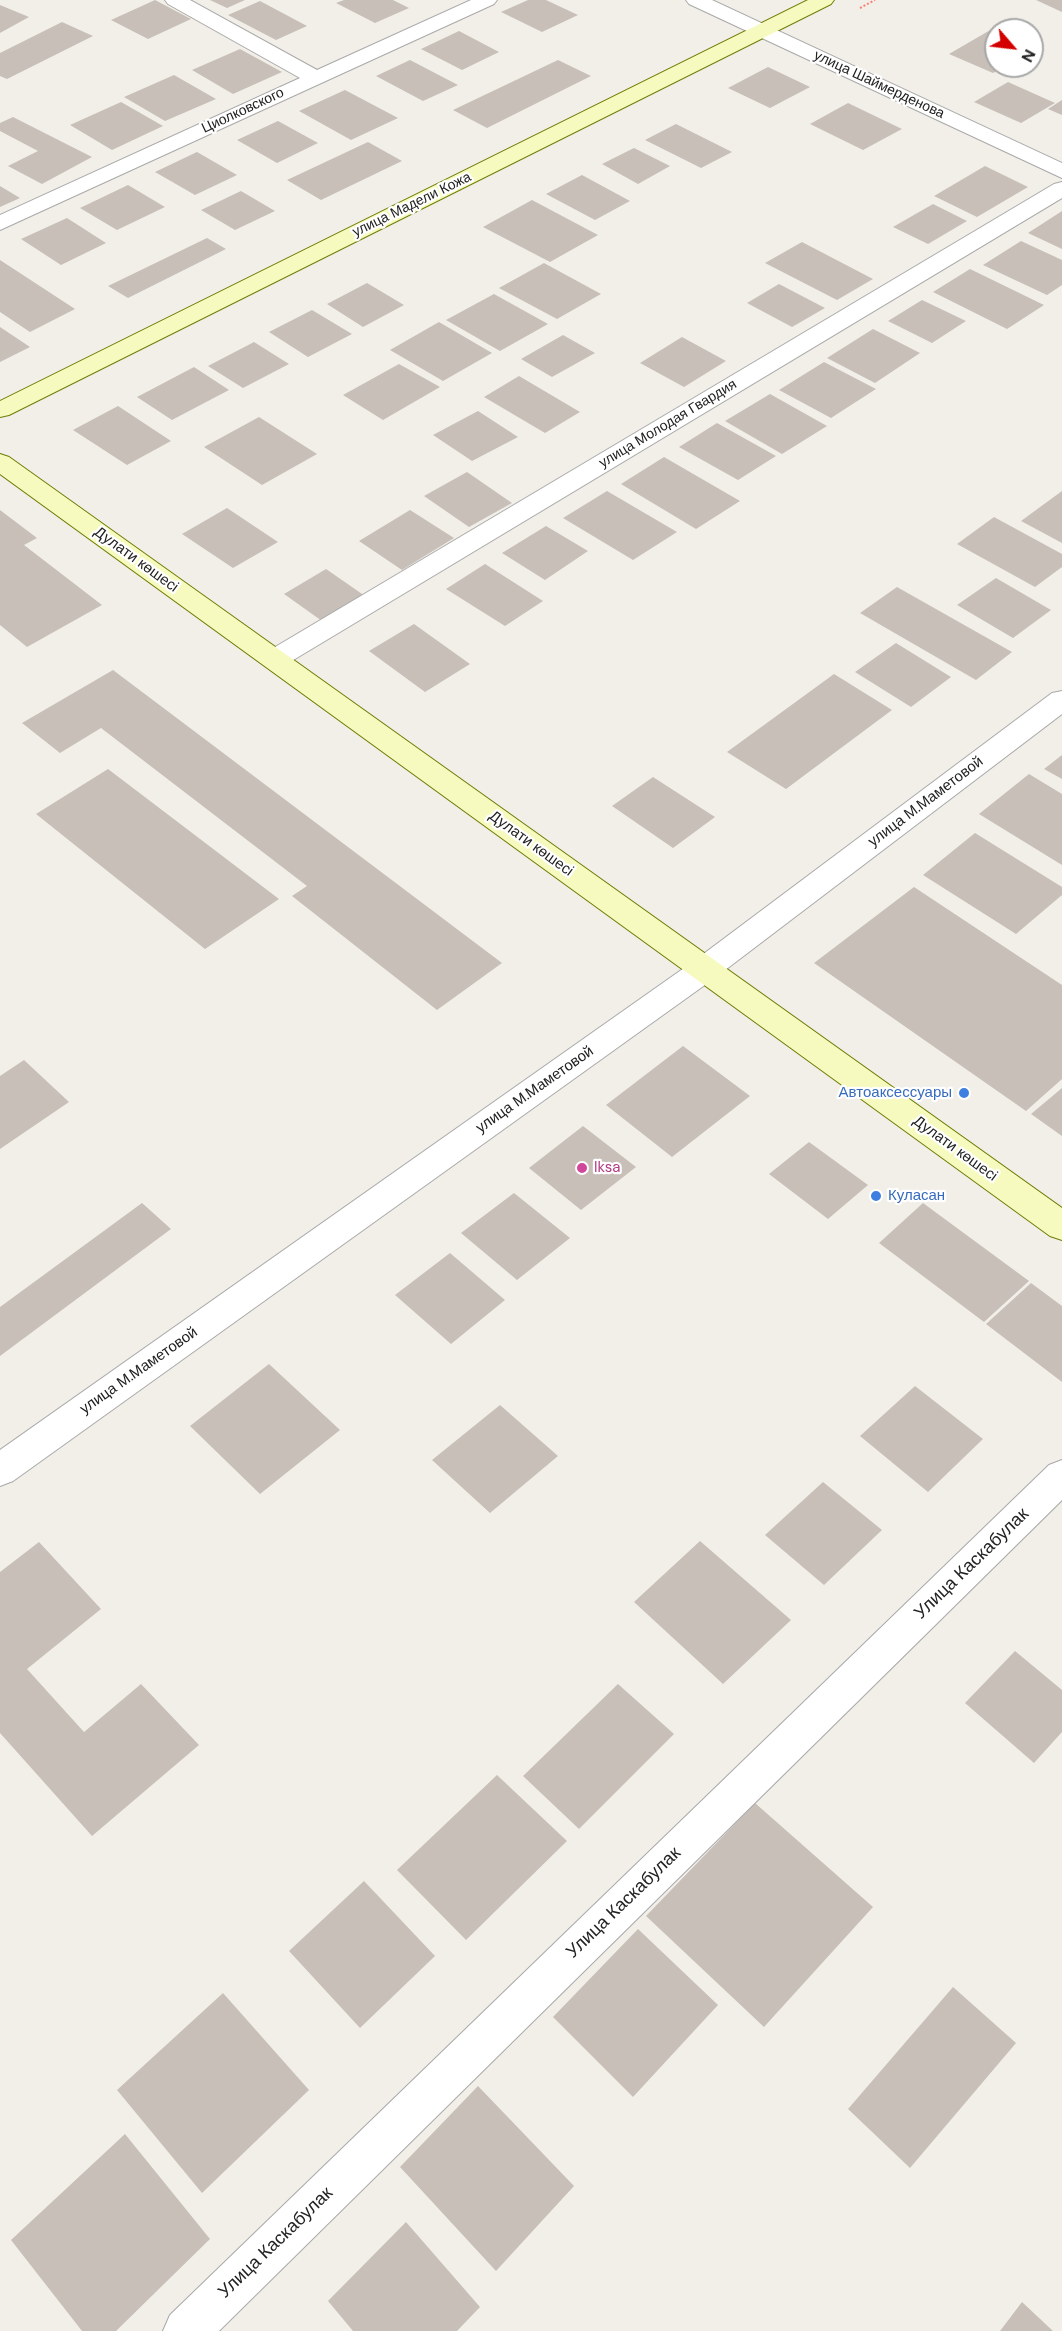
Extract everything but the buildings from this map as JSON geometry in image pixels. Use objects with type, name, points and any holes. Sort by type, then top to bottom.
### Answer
[{"type":"main road","name":"улица Мадели Кожа","points":[[0,410],[824,0]]},
{"type":"main road","name":"Дулати көшесі","points":[[0,462],[1062,1226]]},
{"type":"street","points":[[175,0],[316,78]]},
{"type":"street","name":"Циолковского","points":[[0,223],[487,0]]},
{"type":"street","name":"улица Шаймерденова","points":[[696,0],[1062,171]]},
{"type":"street","name":"улица Молодая Гвардия","points":[[275,659],[1062,189]]},
{"type":"street","name":"улица М.Маметовой","points":[[0,1470],[705,969],[1062,700]]},
{"type":"street","name":"Улица Каскабулак","points":[[186,2331],[1062,1476]]},
{"type":"place","name":"Автоаксессуары","points":[[964,1093]]},
{"type":"place","name":"Iksa","points":[[582,1168]]},
{"type":"place","name":"Куласан","points":[[876,1196]]}]
